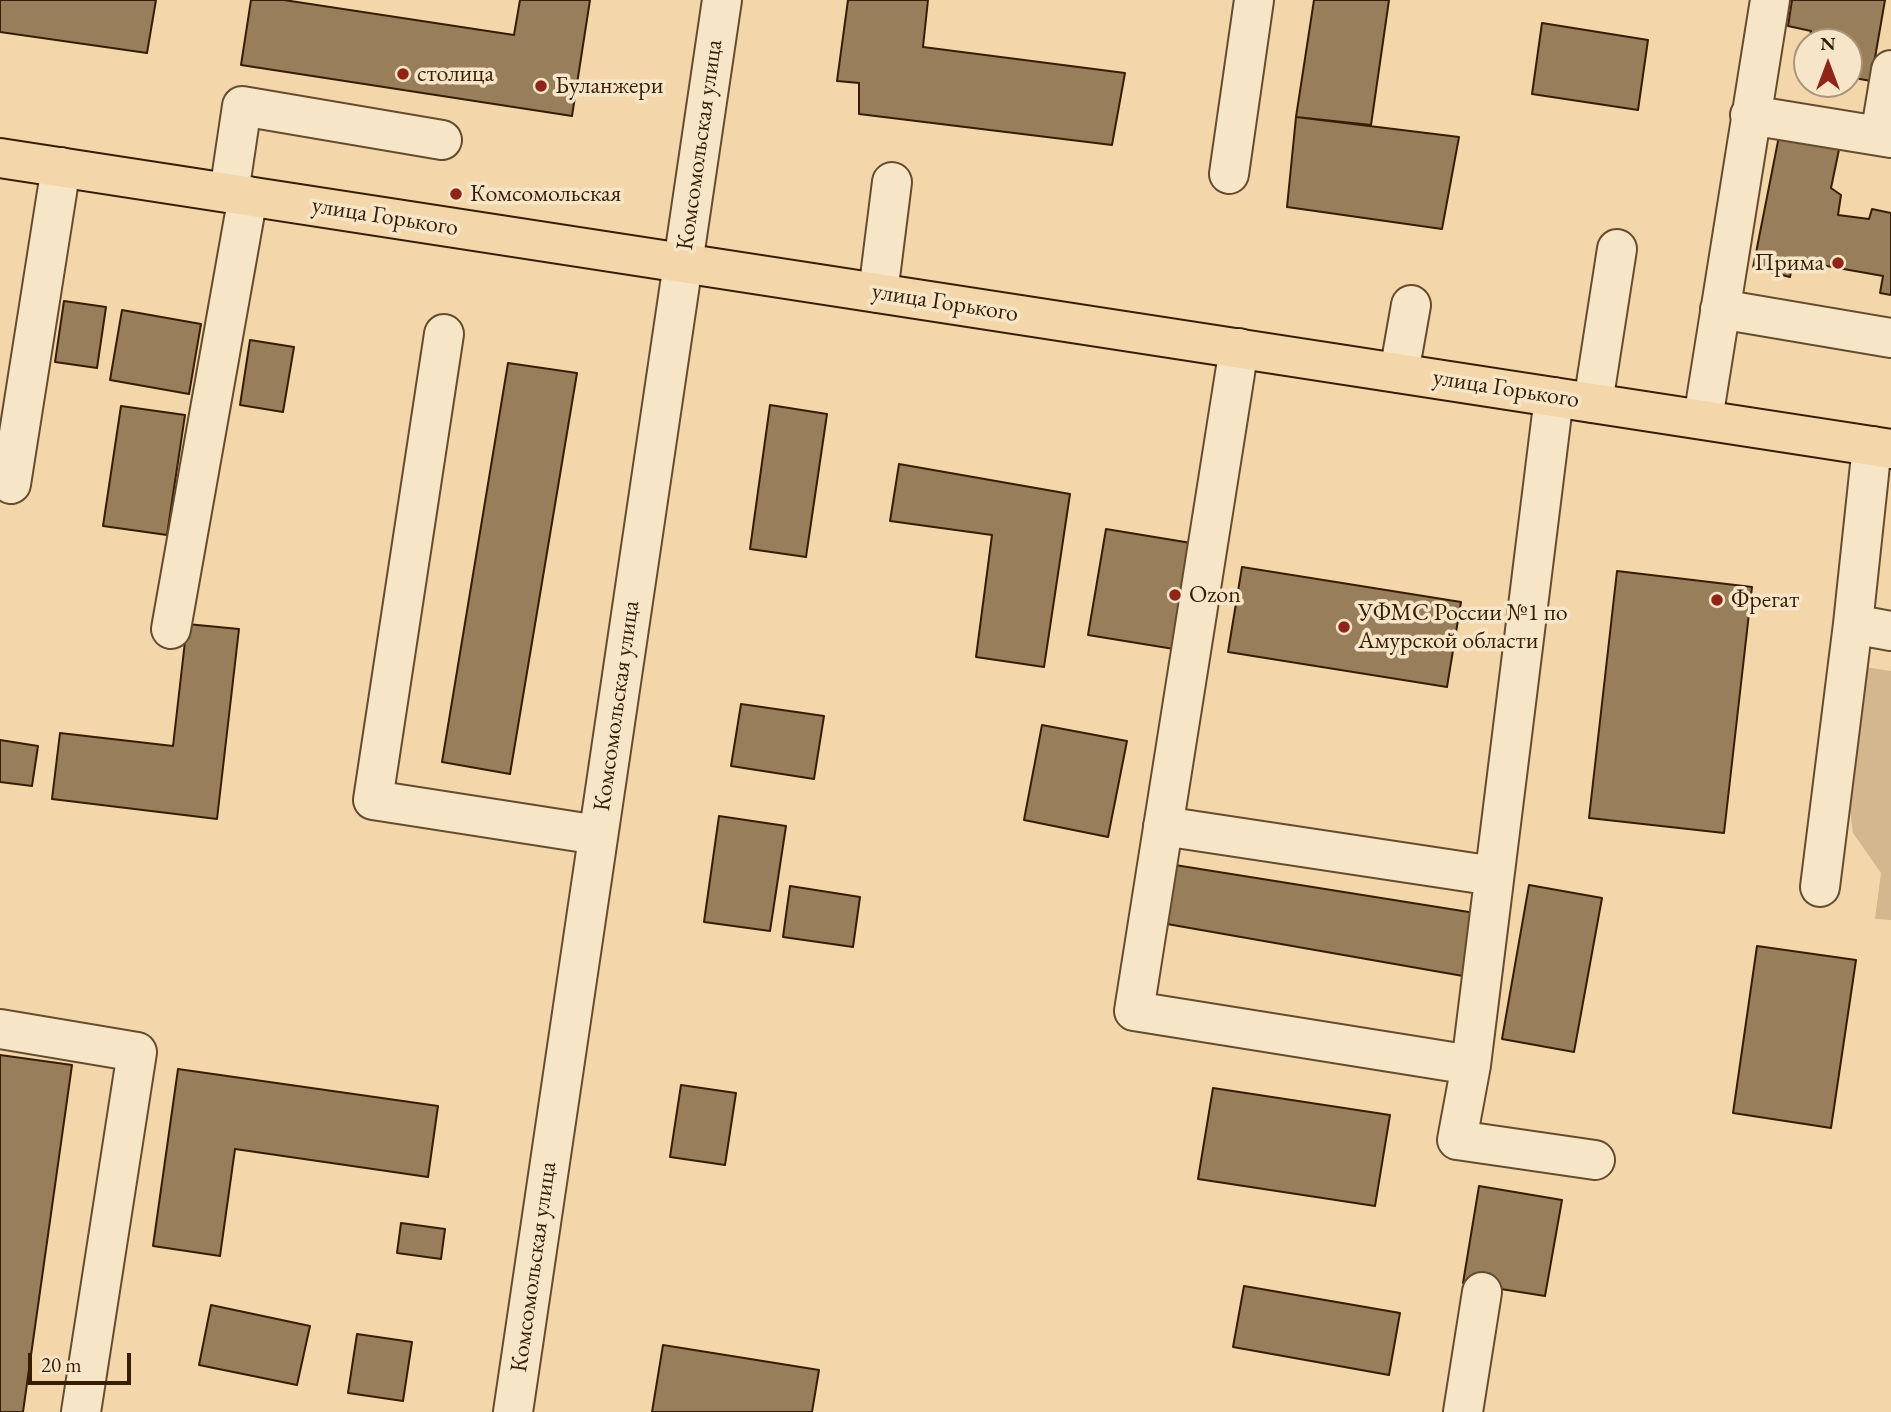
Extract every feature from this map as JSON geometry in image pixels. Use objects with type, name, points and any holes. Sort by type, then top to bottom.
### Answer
[{"type":"main road","name":"улица Горького","points":[[0,158],[1882,447]]},
{"type":"street","name":"Комсомольская улица","points":[[513,1412],[722,0]]},
{"type":"street","points":[[1229,174],[1254,0]]},
{"type":"street","points":[[1703,419],[1770,0]]},
{"type":"street","points":[[1750,115],[1886,137],[1891,70]]},
{"type":"street","points":[[171,629],[238,194],[242,106],[442,140]]},
{"type":"street","points":[[11,484],[61,167]]},
{"type":"street","points":[[878,293],[892,181]]},
{"type":"street","points":[[1593,403],[1617,249]]},
{"type":"street","points":[[1399,373],[1410,305]]},
{"type":"street","points":[[1720,309],[1891,338]]},
{"type":"street","points":[[444,334],[373,800],[598,835]]},
{"type":"street","points":[[1239,348],[1134,1011],[1471,1065]]},
{"type":"street","points":[[1554,397],[1471,1065],[1457,1140],[1595,1160]]},
{"type":"street","points":[[1820,887],[1853,624],[1875,557],[1882,447]]},
{"type":"street","points":[[1853,624],[1891,631]]},
{"type":"street","points":[[1163,826],[1494,876]]},
{"type":"street","points":[[0,1029],[137,1052],[81,1412]]},
{"type":"street","points":[[1463,1412],[1482,1292]]},
{"type":"shaded area","points":[[1853,665],[1891,671],[1891,920],[1875,919],[1881,873],[1853,833],[1841,744]]},
{"type":"building","points":[[0,0],[156,0],[147,53],[0,32]]},
{"type":"building","points":[[251,0],[284,0],[514,35],[520,0],[590,0],[572,116],[241,65]]},
{"type":"building","points":[[848,0],[928,0],[923,47],[1125,73],[1112,145],[859,114],[859,83],[837,81]]},
{"type":"building","points":[[1314,0],[1389,0],[1371,125],[1296,117]]},
{"type":"building","points":[[1792,0],[1885,0],[1871,81],[1863,80],[1863,28],[1788,26]]},
{"type":"building","points":[[1542,23],[1648,40],[1638,110],[1532,94]]},
{"type":"building","points":[[1296,117],[1459,137],[1442,229],[1287,207]]},
{"type":"building","points":[[1780,131],[1841,140],[1831,188],[1841,195],[1838,215],[1869,219],[1872,209],[1891,213],[1891,295],[1880,293],[1883,276],[1793,260],[1790,277],[1753,268]]},
{"type":"building","points":[[64,301],[106,307],[97,368],[55,362]]},
{"type":"building","points":[[122,310],[201,324],[189,394],[110,380]]},
{"type":"building","points":[[250,340],[294,347],[283,412],[240,405]]},
{"type":"building","points":[[508,363],[577,373],[510,774],[442,762]]},
{"type":"building","points":[[770,405],[827,414],[806,557],[750,549]]},
{"type":"building","points":[[121,406],[185,415],[167,535],[103,526]]},
{"type":"building","points":[[899,464],[1070,494],[1044,667],[976,657],[992,535],[890,521]]},
{"type":"building","points":[[1106,529],[1197,544],[1180,650],[1088,635]]},
{"type":"building","name":"УФМС России №1 по Амурской области","points":[[1242,567],[1461,602],[1447,687],[1228,652]]},
{"type":"building","points":[[1617,571],[1752,587],[1724,833],[1589,818]]},
{"type":"building","points":[[187,624],[239,629],[217,819],[52,799],[60,733],[173,746]]},
{"type":"building","points":[[741,704],[824,716],[814,779],[731,766]]},
{"type":"building","points":[[1042,725],[1127,741],[1108,837],[1024,820]]},
{"type":"building","points":[[0,740],[38,746],[32,786],[0,782]]},
{"type":"building","points":[[719,816],[786,826],[770,931],[704,922]]},
{"type":"building","points":[[1175,865],[1475,913],[1463,976],[1167,924]]},
{"type":"building","points":[[1529,885],[1602,898],[1574,1052],[1502,1039]]},
{"type":"building","points":[[790,886],[860,897],[853,947],[783,937]]},
{"type":"building","points":[[1757,946],[1856,960],[1831,1128],[1733,1113]]},
{"type":"building","points":[[0,1055],[72,1065],[23,1412],[0,1412]]},
{"type":"building","points":[[178,1069],[438,1106],[428,1177],[235,1149],[220,1256],[153,1246]]},
{"type":"building","points":[[681,1085],[736,1093],[725,1165],[670,1157]]},
{"type":"building","points":[[1213,1088],[1390,1115],[1375,1206],[1198,1179]]},
{"type":"building","points":[[1479,1186],[1562,1200],[1545,1296],[1463,1283]]},
{"type":"building","points":[[401,1223],[445,1229],[441,1259],[397,1253]]},
{"type":"building","points":[[1244,1286],[1400,1313],[1389,1375],[1233,1347]]},
{"type":"building","points":[[211,1305],[310,1326],[297,1385],[199,1365]]},
{"type":"building","points":[[357,1334],[412,1342],[403,1401],[348,1393]]},
{"type":"building","points":[[663,1345],[819,1370],[812,1412],[652,1412]]},
{"type":"place","name":"столица","points":[[403,74]]},
{"type":"place","name":"Буланжери","points":[[541,86]]},
{"type":"place","name":"Комсомольская","points":[[456,194]]},
{"type":"place","name":"Прима","points":[[1838,263]]},
{"type":"place","name":"Ozon","points":[[1175,595]]},
{"type":"place","name":"Фрегат","points":[[1717,600]]},
{"type":"place","name":"УФМС России №1 по Амурской области","points":[[1344,627]]}]
